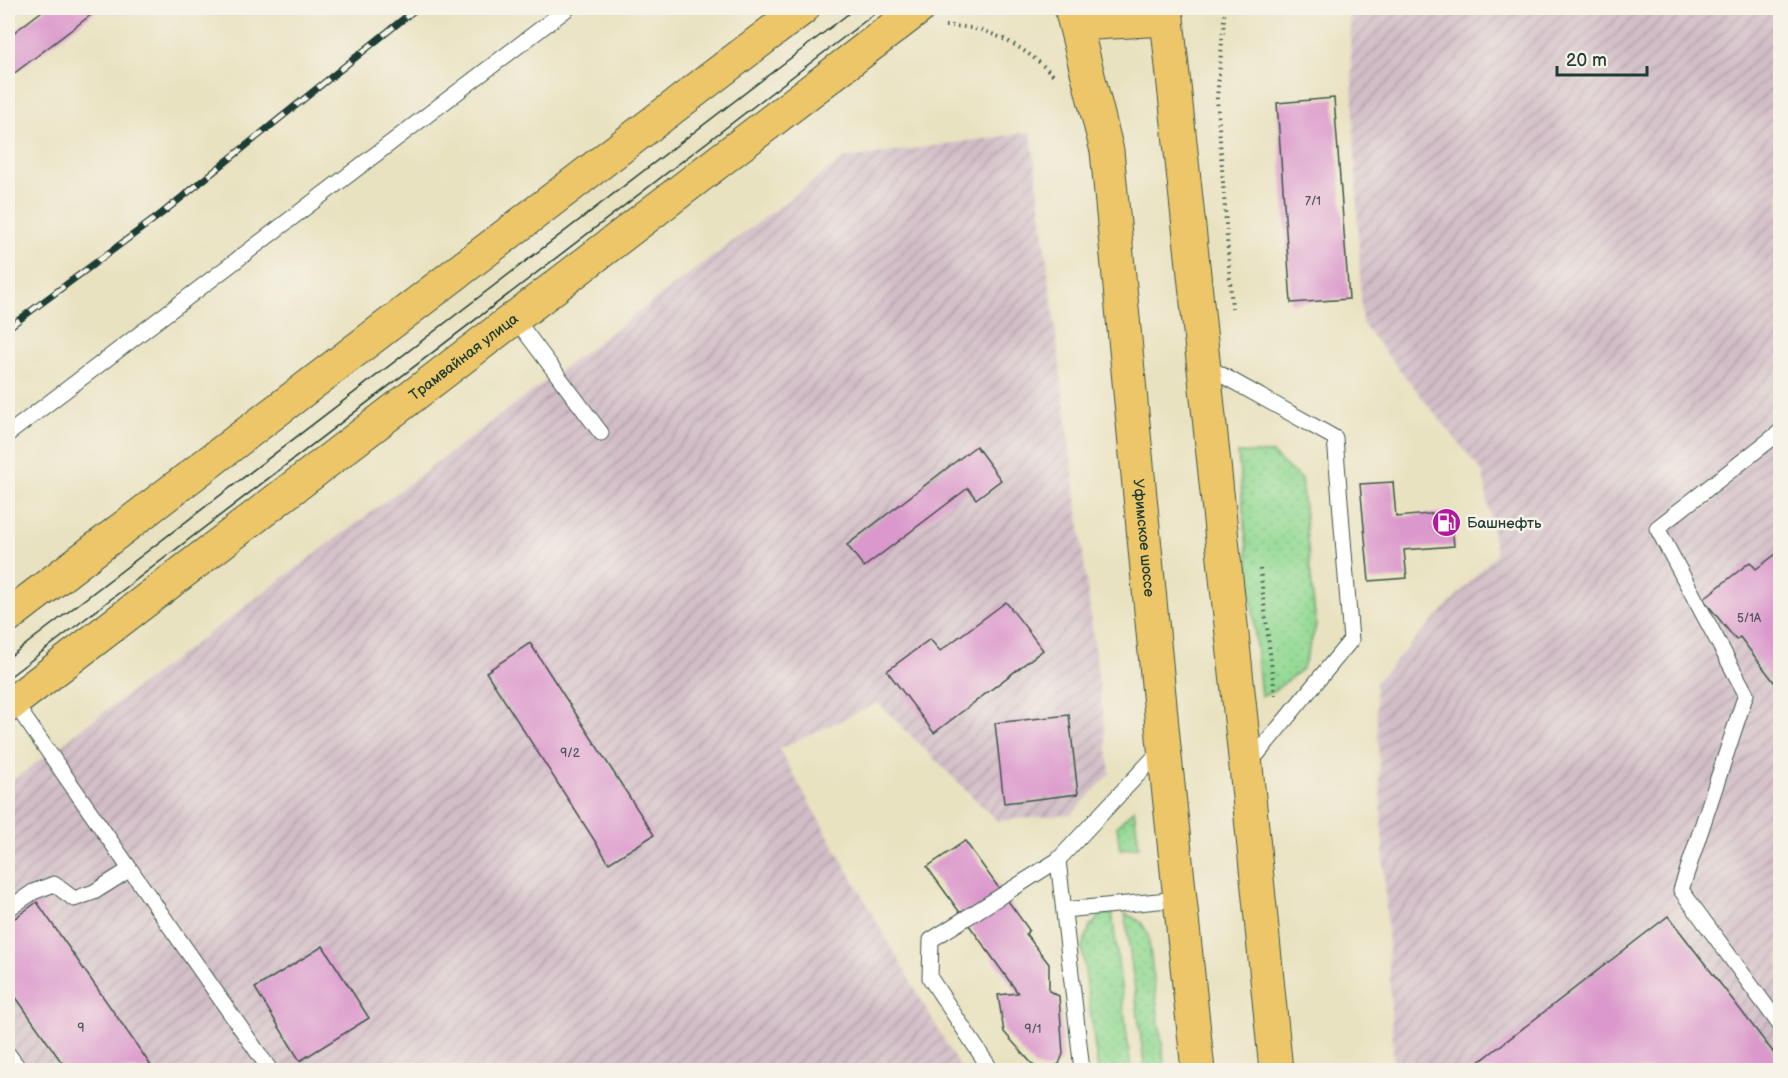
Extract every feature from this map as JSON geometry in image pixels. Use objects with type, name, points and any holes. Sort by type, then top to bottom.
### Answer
[{"type":"main road","points":[[8,616],[803,8]]},
{"type":"main road","points":[[1073,16],[1166,13],[1276,1071]]},
{"type":"main road","name":"Уфимское шоссе","points":[[1073,16],[1107,151],[1179,899],[1198,1071]]},
{"type":"main road","name":"Трамвайная улица","points":[[10,704],[514,317],[928,19]]},
{"type":"lane","points":[[8,435],[568,8]]},
{"type":"lane","points":[[514,317],[601,433]]},
{"type":"lane","points":[[1204,365],[1335,438],[1351,640],[1246,766]]},
{"type":"lane","points":[[1780,432],[1657,528],[1746,694],[1681,890],[1780,1025]]},
{"type":"lane","points":[[10,704],[270,1071]]},
{"type":"lane","points":[[991,1071],[930,978],[931,940],[1058,860],[1164,747]]},
{"type":"lane","points":[[1058,860],[1082,1071]]},
{"type":"lane","points":[[8,909],[33,892],[54,884],[74,899],[94,892],[129,870]]},
{"type":"lane","points":[[1064,910],[1179,899]]},
{"type":"lane","points":[[8,1054],[20,1071]]},
{"type":"path","points":[[928,19],[946,26],[974,27],[1002,36],[1026,52],[1054,76],[1058,83]]},
{"type":"shaded area","points":[[1349,8],[1780,8],[1780,1070],[1394,1070],[1375,683],[1496,554],[1483,473],[1362,323]]},
{"type":"shaded area","points":[[1031,132],[1110,773],[1072,814],[997,821],[878,703],[779,749],[961,1070],[8,1070],[8,784],[843,159]]},
{"type":"green space","points":[[1238,453],[1271,453],[1301,479],[1316,626],[1303,668],[1274,691],[1261,697]]},
{"type":"green space","points":[[1134,809],[1139,847],[1120,849],[1117,826]]},
{"type":"green space","points":[[1112,912],[1131,1070],[1098,1070],[1082,947],[1090,927],[1101,915]]},
{"type":"green space","points":[[1125,913],[1141,922],[1148,934],[1165,1070],[1145,1070]]},
{"type":"building","points":[[46,8],[100,8],[8,78],[8,37]]},
{"type":"building","points":[[1334,98],[1349,299],[1291,303],[1277,103]]},
{"type":"building","points":[[976,446],[1001,480],[976,499],[968,488],[864,567],[847,545]]},
{"type":"building","points":[[1393,482],[1396,517],[1451,512],[1454,546],[1404,550],[1407,578],[1369,581],[1360,484]]},
{"type":"building","points":[[1780,551],[1780,690],[1740,637],[1736,640],[1703,599],[1750,562],[1756,569]]},
{"type":"building","points":[[1006,602],[1043,650],[934,733],[887,671],[930,639],[940,651]]},
{"type":"building","points":[[530,643],[654,835],[609,863],[486,672]]},
{"type":"building","points":[[1069,715],[1078,794],[1004,803],[995,723]]},
{"type":"building","points":[[965,841],[1029,930],[1026,934],[1049,964],[1049,991],[1059,996],[1063,1054],[1059,1064],[1046,1070],[1034,1066],[1004,1032],[998,995],[1018,993],[927,867]]},
{"type":"building","points":[[37,902],[154,1070],[67,1070],[8,986],[8,923]]},
{"type":"building","points":[[1668,916],[1780,1061],[1780,1070],[1469,1070]]},
{"type":"building","points":[[323,946],[369,1018],[300,1061],[255,988]]},
{"type":"tram line","points":[[8,658],[856,8]]},
{"type":"tram line","points":[[8,678],[882,8]]},
{"type":"railway","points":[[8,328],[161,214],[417,8]]},
{"type":"place","name":"Башнефть","points":[[1446,523]]}]
